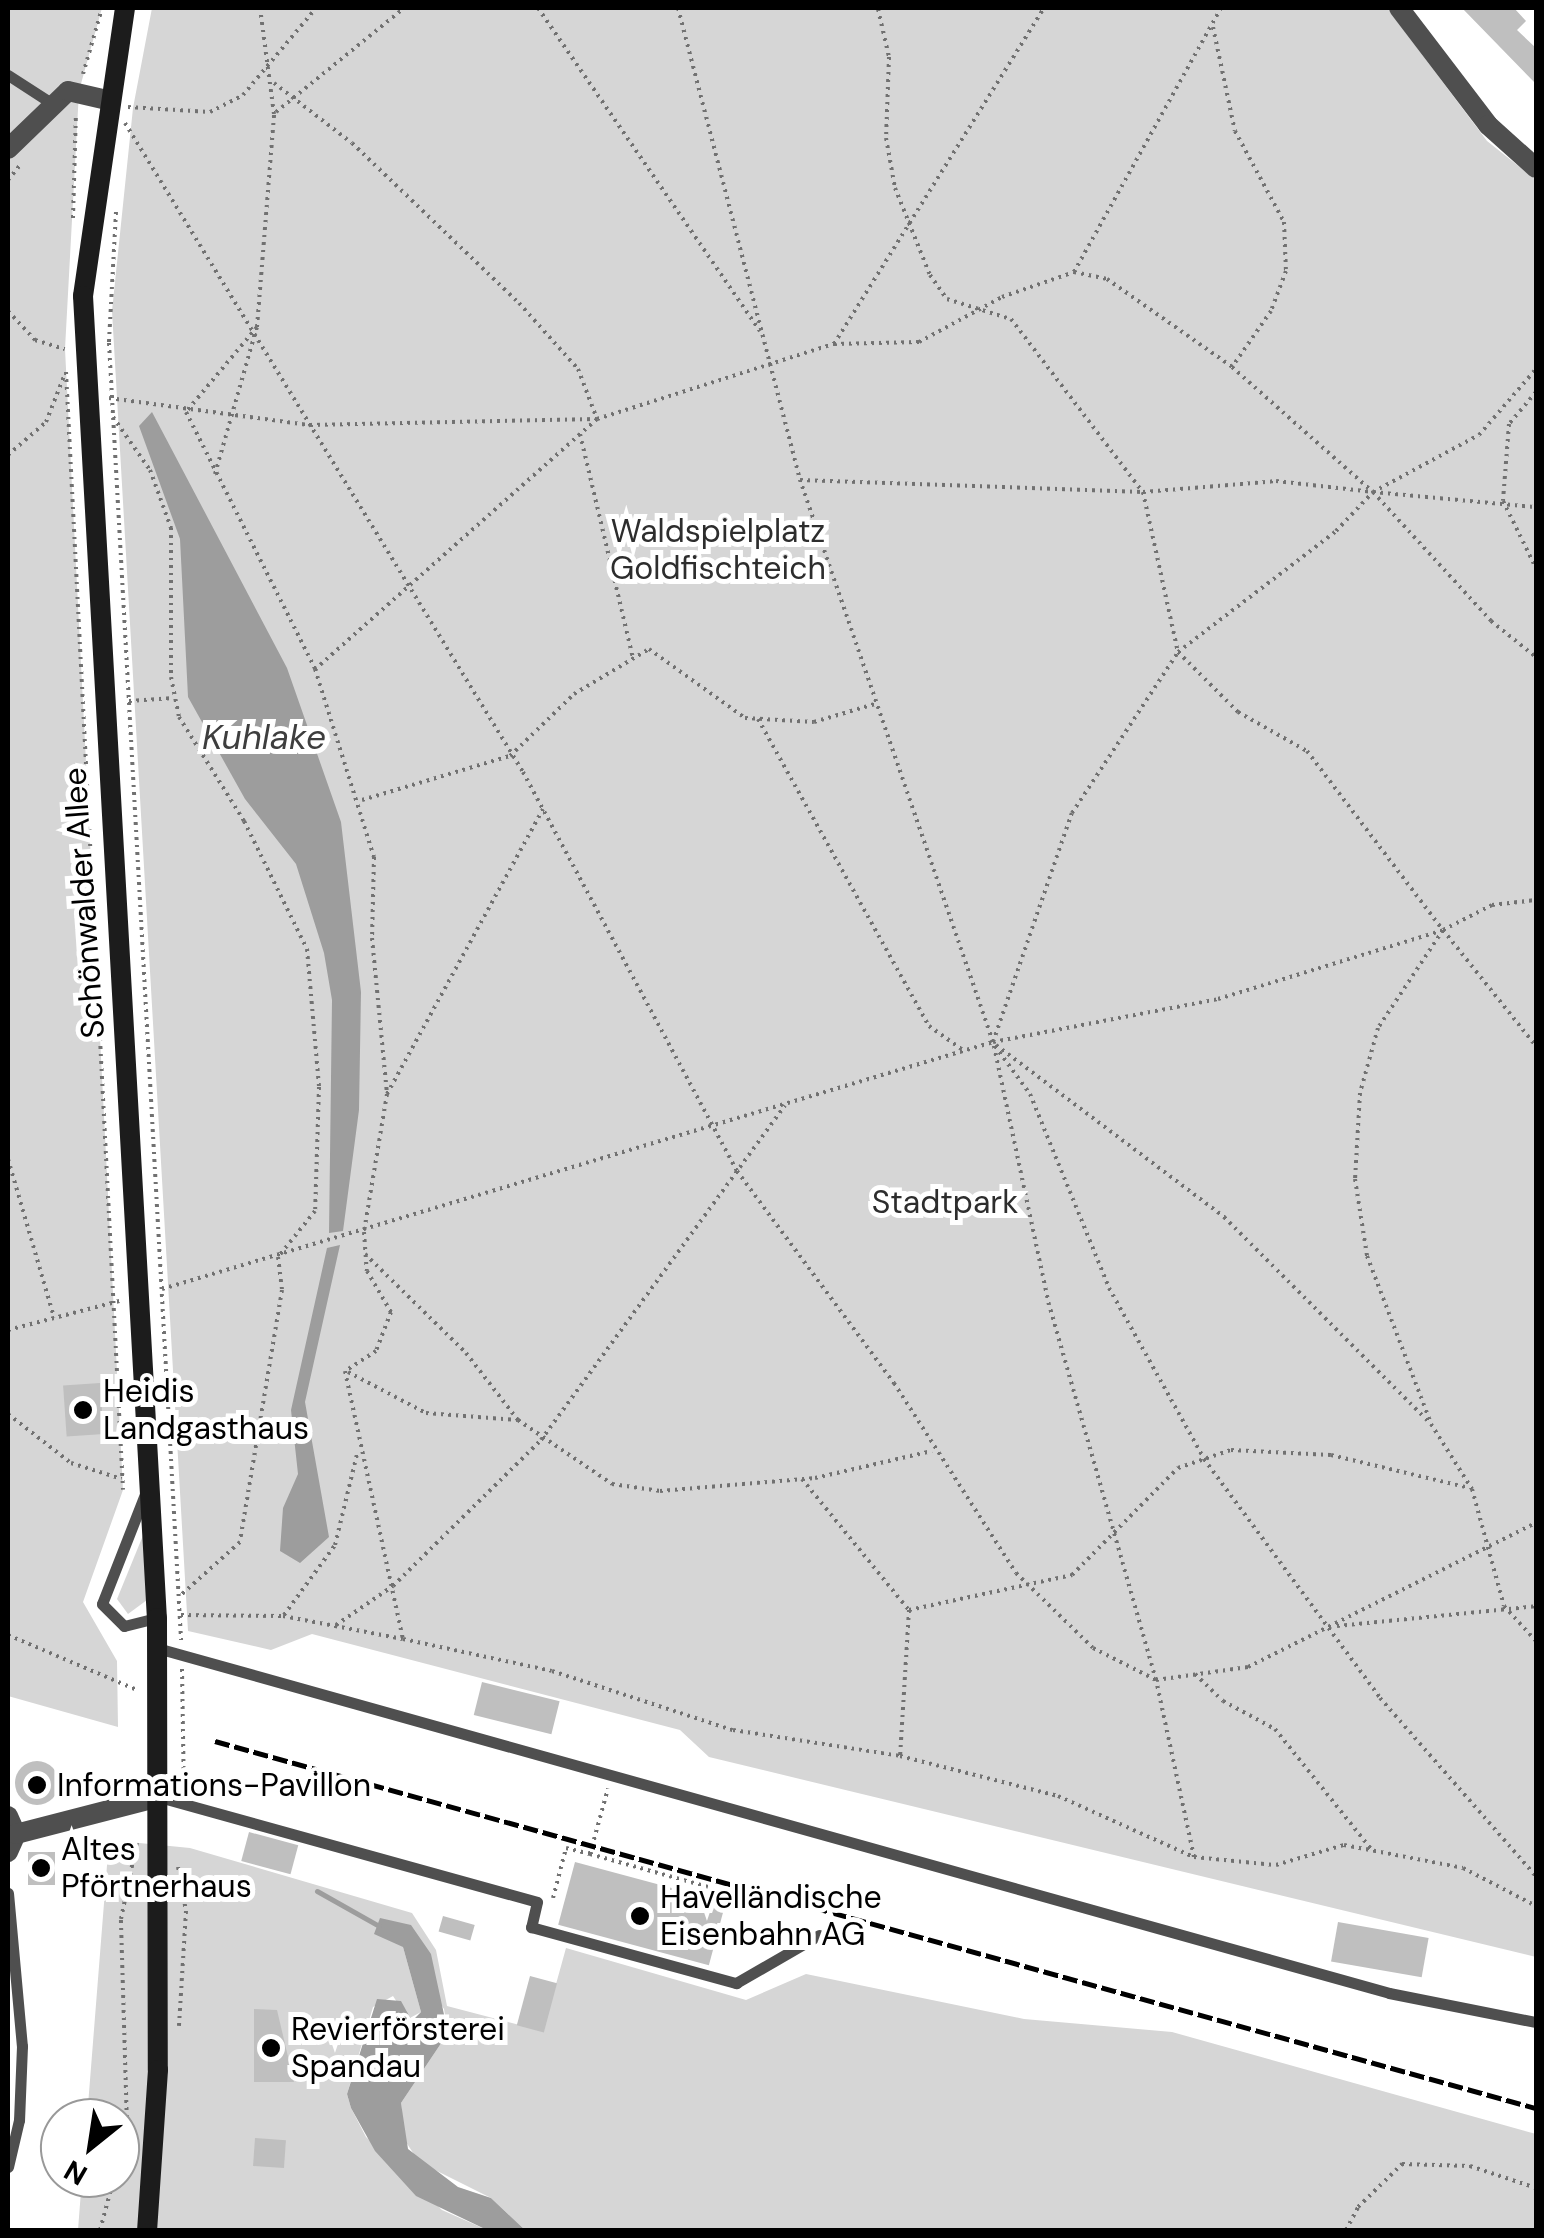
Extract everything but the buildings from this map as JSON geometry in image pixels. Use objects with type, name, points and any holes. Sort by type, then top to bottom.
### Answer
[{"type":"main road","name":"Schönwalder Allee","points":[[125,8],[118,103],[83,296],[85,397],[152,1479],[157,1618],[158,2070],[147,2230]]},
{"type":"street","points":[[1399,8],[1488,125],[1536,168]]},
{"type":"street","points":[[8,149],[53,104],[79,91],[118,103]]},
{"type":"street","points":[[10,1834],[158,1797]]},
{"type":"lane","points":[[8,75],[53,104]]},
{"type":"lane","points":[[152,1479],[102,1604],[124,1626],[157,1618]]},
{"type":"lane","points":[[157,1648],[1372,1989],[1536,2022]]},
{"type":"lane","points":[[158,1797],[537,1902],[531,1927],[736,1983],[819,1935]]},
{"type":"lane","points":[[8,1893],[22,2046],[19,2120],[8,2167]]},
{"type":"path","points":[[76,118],[79,91],[102,8]]},
{"type":"path","points":[[214,474],[257,327],[274,114],[274,83],[260,8]]},
{"type":"path","points":[[316,8],[270,70],[210,112],[118,103],[126,123],[257,327],[310,425],[543,809],[718,1126],[737,1172],[894,1383],[934,1451],[1030,1587],[1093,1648],[1156,1680],[1248,1666],[1536,1523]]},
{"type":"path","points":[[274,114],[404,8]]},
{"type":"path","points":[[538,8],[763,335]]},
{"type":"path","points":[[678,8],[800,480],[993,1042],[1048,1304],[1156,1680],[1194,1857]]},
{"type":"path","points":[[878,8],[889,58],[886,138],[908,222],[947,299],[1011,319],[1142,492],[1178,652],[1238,712],[1307,750],[1536,1046]]},
{"type":"path","points":[[834,344],[1044,8]]},
{"type":"path","points":[[1074,272],[1221,8]]},
{"type":"path","points":[[1213,24],[1235,131],[1284,222],[1281,285],[1232,368]]},
{"type":"path","points":[[274,83],[519,303],[578,369],[597,419]]},
{"type":"path","points":[[124,142],[126,123]]},
{"type":"path","points":[[118,201],[111,398],[182,1615],[184,1794]]},
{"type":"path","points":[[85,397],[310,425],[597,419],[834,344],[919,342],[983,309],[1074,272],[1107,279],[1232,368],[1374,492],[1491,621],[1536,657]]},
{"type":"path","points":[[8,312],[35,340],[65,349]]},
{"type":"path","points":[[186,412],[257,327]]},
{"type":"path","points":[[993,1042],[1072,813],[1178,652],[1336,531],[1374,492],[1479,435],[1536,369]]},
{"type":"path","points":[[8,455],[46,422],[66,372],[108,1304],[123,1490]]},
{"type":"path","points":[[1536,392],[1508,424],[1503,501],[1536,568]]},
{"type":"path","points":[[186,412],[315,669],[362,800],[374,858],[372,938],[387,1094],[364,1232],[365,1254],[391,1312],[390,1331],[345,1371]]},
{"type":"path","points":[[112,416],[150,470],[171,528],[174,698],[306,949],[319,1087],[315,1211],[278,1257],[282,1290],[240,1542],[181,1596]]},
{"type":"path","points":[[315,669],[409,590],[597,419]]},
{"type":"path","points":[[580,434],[633,658]]},
{"type":"path","points":[[800,480],[1142,492],[1276,481],[1536,507]]},
{"type":"path","points":[[362,800],[510,756],[574,694],[649,649],[745,718],[814,722],[878,703]]},
{"type":"path","points":[[129,700],[174,698]]},
{"type":"path","points":[[758,719],[930,1026],[964,1051]]},
{"type":"path","points":[[387,1094],[543,809]]},
{"type":"path","points":[[8,1330],[364,1232],[993,1042],[1218,999],[1443,930],[1492,904],[1536,900]]},
{"type":"path","points":[[1443,930],[1378,1028],[1360,1094],[1354,1178],[1368,1256],[1431,1424],[1472,1489],[1504,1606],[1536,1641]]},
{"type":"path","points":[[8,984],[8,1076]]},
{"type":"path","points":[[993,1042],[1224,1217],[1431,1424]]},
{"type":"path","points":[[993,1042],[1030,1094],[1109,1288],[1204,1459],[1334,1626],[1380,1698],[1536,1876]]},
{"type":"path","points":[[336,1626],[392,1586],[542,1440],[785,1106]]},
{"type":"path","points":[[8,1159],[54,1318]]},
{"type":"path","points":[[365,1254],[466,1353],[518,1420],[542,1440],[612,1484],[660,1491],[802,1479],[934,1451]]},
{"type":"path","points":[[345,1371],[426,1413],[518,1420]]},
{"type":"path","points":[[345,1371],[358,1449],[404,1639]]},
{"type":"path","points":[[8,1414],[70,1463],[122,1479]]},
{"type":"path","points":[[283,1616],[335,1546],[358,1449]]},
{"type":"path","points":[[910,1610],[1072,1576],[1178,1468],[1230,1450],[1331,1456],[1472,1489]]},
{"type":"path","points":[[802,1479],[910,1610],[900,1756]]},
{"type":"path","points":[[1334,1626],[1504,1606],[1536,1606]]},
{"type":"path","points":[[157,1618],[283,1616],[404,1639],[552,1671],[732,1730],[900,1756],[1058,1796],[1194,1857],[1276,1865],[1344,1845],[1462,1868],[1536,1906]]},
{"type":"path","points":[[8,1635],[137,1690]]},
{"type":"path","points":[[1195,1674],[1222,1701],[1275,1729],[1372,1850]]},
{"type":"path","points":[[590,1854],[612,1773]]},
{"type":"path","points":[[126,2098],[121,1919],[128,1860],[142,1834]]},
{"type":"path","points":[[544,1930],[566,1848],[751,1900]]},
{"type":"path","points":[[1346,2230],[1358,2207],[1402,2164],[1470,2166],[1536,2188]]},
{"type":"path","points":[[100,2230],[109,2198]]},
{"type":"green space","points":[[8,8],[102,8],[79,91],[65,349],[123,1490],[83,1602],[117,1661],[118,1727],[8,1696]]},
{"type":"green space","name":"Stadtpark","points":[[152,8],[1387,8],[1487,141],[1536,180],[1536,1957],[709,1757],[680,1730],[312,1634],[271,1650],[188,1631],[112,311],[133,108]]},
{"type":"green space","points":[[144,1533],[147,1600],[128,1614],[117,1599]]},
{"type":"green space","points":[[109,1840],[190,1848],[412,1913],[436,1950],[447,2006],[543,2031],[566,1948],[746,2000],[806,1974],[1024,2019],[1172,2032],[1536,2134],[1536,2230],[525,2230],[491,2198],[419,2162],[404,2139],[401,2103],[448,2033],[444,2009],[403,1947],[421,2012],[408,2019],[393,1996],[373,2007],[347,2094],[351,2108],[366,2137],[442,2210],[487,2230],[78,2230],[80,2198],[140,2198],[140,2098],[89,2098]]},
{"type":"water","name":"Kuhlake","points":[[152,412],[287,668],[341,822],[361,992],[359,1110],[343,1231],[329,1233],[332,1000],[324,953],[296,864],[245,799],[188,697],[180,539],[139,426]]},
{"type":"water","points":[[340,1245],[305,1402],[329,1537],[300,1563],[280,1551],[283,1508],[298,1474],[291,1410],[327,1248]]},
{"type":"water","points":[[380,1918],[411,1925],[431,1954],[448,2033],[401,2103],[408,2149],[458,2187],[491,2198],[525,2230],[487,2230],[416,2196],[375,2151],[351,2108],[347,2094],[377,1999],[401,2001],[412,2021],[421,2012],[403,1947],[374,1934]]},
{"type":"waterway","name":"Kuhlake","points":[[317,1891],[379,1926]]},
{"type":"railway","points":[[215,1741],[1536,2108]]},
{"type":"place","name":"Heidis Landgasthaus","points":[[83,1410]]},
{"type":"place","name":"Informations-Pavillon","points":[[37,1785]]},
{"type":"place","name":"Altes Pförtnerhaus","points":[[41,1868]]},
{"type":"place","name":"Havelländische Eisenbahn AG","points":[[640,1916]]},
{"type":"place","name":"Revierförsterei Spandau","points":[[271,2048]]},
{"type":"park label","name":"Waldspielplatz Goldfischteich","points":[[718,550]]}]
